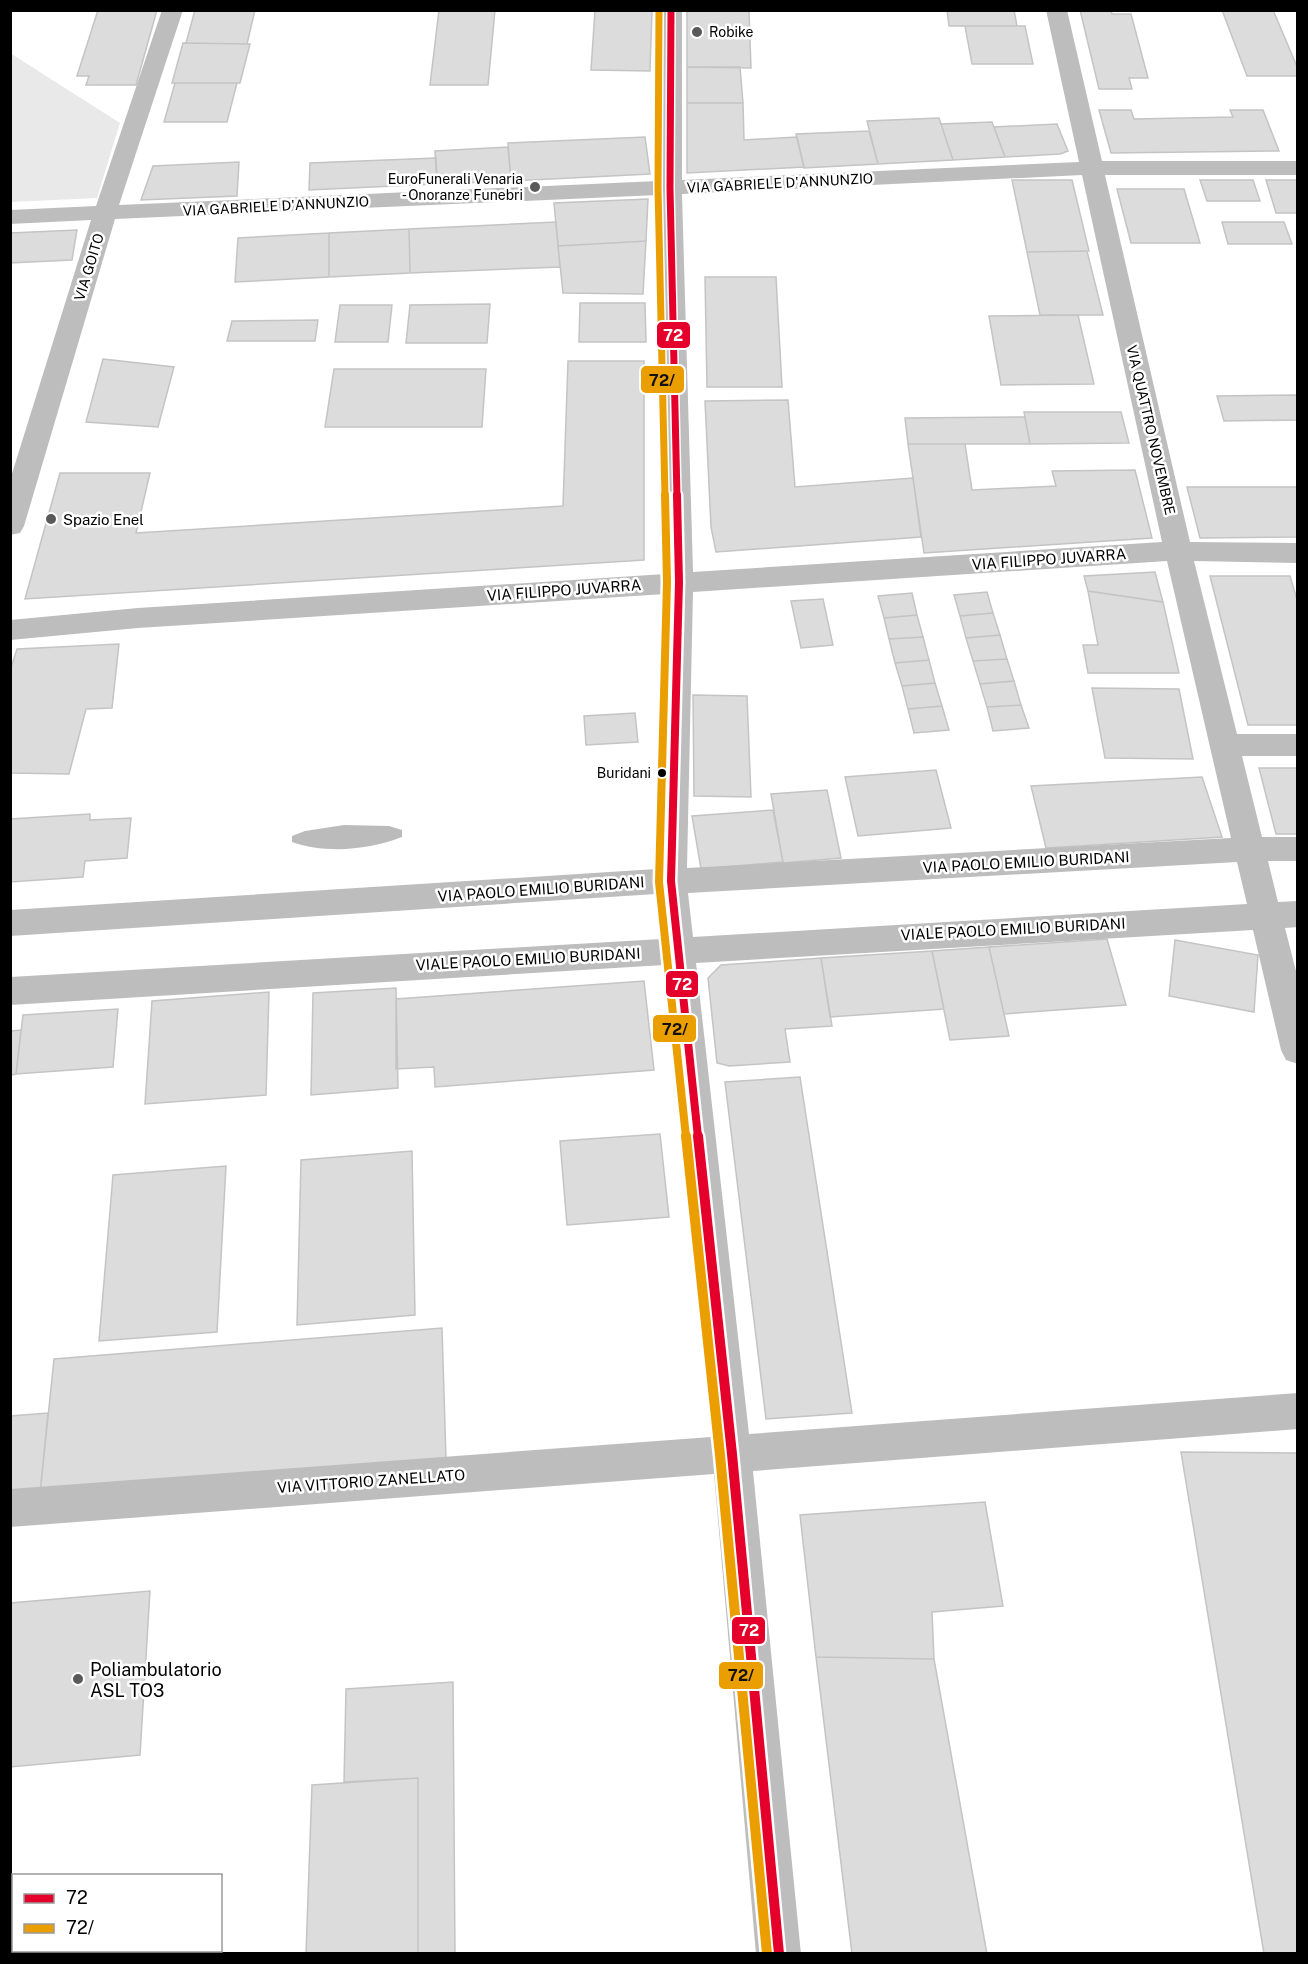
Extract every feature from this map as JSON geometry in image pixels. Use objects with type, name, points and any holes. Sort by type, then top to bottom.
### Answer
[{"type":"street","name":"VIA GOITO","points":[[10,526],[105,213],[173,10]]},
{"type":"street","points":[[671,10],[670,188],[679,582],[670,881],[732,1454],[779,1953]]},
{"type":"street","name":"VIA QUATTRO NOVEMBRE","points":[[1056,10],[1178,551],[1251,849],[1282,914],[1298,1050]]},
{"type":"street","name":"VIA GABRIELE D'ANNUNZIO","points":[[10,217],[1092,168],[1298,168]]},
{"type":"street","name":"VIA FILIPPO JUVARRA","points":[[10,630],[150,618],[679,582],[1178,551],[1298,553]]},
{"type":"street","points":[[1226,745],[1298,745]]},
{"type":"street","points":[[1251,849],[1298,849]]},
{"type":"street","name":"VIA PAOLO EMILIO BURIDANI","points":[[10,923],[670,881],[1251,849]]},
{"type":"street","name":"VIALE PAOLO EMILIO BURIDANI","points":[[10,991],[1282,914]]},
{"type":"street","name":"VIA VITTORIO ZANELLATO","points":[[10,1508],[1298,1411]]},
{"type":"shaded area","points":[[10,53],[120,123],[97,198],[11,202]]},
{"type":"shaded area","points":[[344,825],[389,826],[402,830],[402,837],[375,845],[347,849],[319,848],[292,842],[292,836],[305,831]]},
{"type":"building","points":[[98,10],[157,10],[136,85],[86,85],[89,76],[77,76]]},
{"type":"building","points":[[195,10],[255,10],[247,44],[186,43]]},
{"type":"building","points":[[439,10],[495,10],[488,85],[430,85]]},
{"type":"building","points":[[595,10],[652,10],[650,71],[591,70]]},
{"type":"building","points":[[687,10],[749,10],[751,68],[687,67]]},
{"type":"building","points":[[947,10],[1014,10],[1017,26],[949,26]]},
{"type":"building","points":[[1080,10],[1111,10],[1112,14],[1131,14],[1148,78],[1129,78],[1132,89],[1099,89]]},
{"type":"building","points":[[1222,10],[1273,10],[1298,69],[1298,76],[1247,76]]},
{"type":"building","points":[[965,26],[1025,26],[1033,64],[972,64]]},
{"type":"building","points":[[183,43],[250,44],[240,83],[172,83]]},
{"type":"building","points":[[687,67],[740,67],[743,103],[687,103]]},
{"type":"building","points":[[175,83],[237,83],[227,122],[164,122]]},
{"type":"building","points":[[687,103],[743,103],[744,140],[797,137],[804,167],[687,173]]},
{"type":"building","points":[[1099,110],[1131,110],[1134,119],[1233,117],[1230,110],[1263,110],[1279,151],[1111,153]]},
{"type":"building","points":[[939,118],[953,160],[878,164],[867,121]]},
{"type":"building","points":[[992,122],[1005,157],[953,160],[941,124]]},
{"type":"building","points":[[1057,124],[1068,151],[1060,154],[1005,157],[994,127]]},
{"type":"building","points":[[869,131],[878,164],[804,168],[796,134]]},
{"type":"building","points":[[645,137],[650,174],[511,181],[508,143]]},
{"type":"building","points":[[508,147],[511,181],[437,184],[435,151]]},
{"type":"building","points":[[436,158],[437,184],[309,190],[310,163]]},
{"type":"building","points":[[239,162],[237,196],[141,200],[153,166]]},
{"type":"building","points":[[1012,180],[1072,180],[1089,251],[1027,252]]},
{"type":"building","points":[[1200,180],[1253,180],[1260,201],[1207,201]]},
{"type":"building","points":[[1266,180],[1298,180],[1298,213],[1276,213]]},
{"type":"building","points":[[1117,189],[1184,189],[1200,243],[1131,243]]},
{"type":"building","points":[[648,199],[646,241],[558,246],[554,203]]},
{"type":"building","points":[[556,222],[560,267],[410,273],[409,229]]},
{"type":"building","points":[[1222,222],[1284,222],[1292,244],[1228,244]]},
{"type":"building","points":[[409,229],[410,273],[329,277],[329,233]]},
{"type":"building","points":[[77,230],[72,260],[10,263],[10,233]]},
{"type":"building","points":[[329,233],[329,277],[235,282],[238,238]]},
{"type":"building","points":[[646,241],[643,294],[563,293],[558,246]]},
{"type":"building","points":[[1087,251],[1103,315],[1040,315],[1027,252]]},
{"type":"building","points":[[705,277],[776,277],[782,387],[707,387]]},
{"type":"building","points":[[580,303],[645,303],[646,342],[579,342]]},
{"type":"building","points":[[490,304],[487,343],[406,343],[410,305]]},
{"type":"building","points":[[340,305],[392,305],[388,342],[335,342]]},
{"type":"building","points":[[1078,315],[1094,384],[1001,385],[989,316]]},
{"type":"building","points":[[318,320],[315,341],[227,341],[232,321]]},
{"type":"building","points":[[103,359],[174,367],[158,427],[86,422]]},
{"type":"building","points":[[568,361],[644,361],[644,560],[25,599],[60,473],[150,473],[136,533],[563,506]]},
{"type":"building","points":[[334,369],[486,369],[482,427],[325,427]]},
{"type":"building","points":[[1298,395],[1298,420],[1224,421],[1217,396]]},
{"type":"building","points":[[788,400],[795,487],[913,478],[921,537],[716,552],[711,527],[705,401]]},
{"type":"building","points":[[1024,412],[1121,412],[1129,443],[1030,444]]},
{"type":"building","points":[[1025,417],[1030,444],[908,444],[905,418]]},
{"type":"building","points":[[908,444],[965,444],[972,490],[1056,486],[1052,471],[1135,470],[1152,538],[924,553]]},
{"type":"building","points":[[1187,487],[1298,487],[1298,537],[1200,538]]},
{"type":"building","points":[[1155,572],[1163,602],[1088,591],[1084,576]]},
{"type":"building","points":[[1210,576],[1290,576],[1298,603],[1298,725],[1248,725]]},
{"type":"building","points":[[1088,591],[1163,602],[1179,673],[1088,673],[1083,645],[1098,645]]},
{"type":"building","points":[[987,592],[993,613],[960,616],[954,595]]},
{"type":"building","points":[[912,593],[917,615],[884,618],[878,596]]},
{"type":"building","points":[[823,599],[833,645],[801,648],[791,601]]},
{"type":"building","points":[[993,613],[1000,635],[966,638],[960,616]]},
{"type":"building","points":[[917,615],[923,637],[889,639],[884,618]]},
{"type":"building","points":[[1000,635],[1007,659],[973,661],[966,638]]},
{"type":"building","points":[[923,637],[929,660],[895,663],[889,639]]},
{"type":"building","points":[[119,644],[112,708],[86,709],[69,774],[10,773],[10,671],[17,649]]},
{"type":"building","points":[[1007,659],[1014,681],[980,684],[973,661]]},
{"type":"building","points":[[929,660],[935,683],[902,686],[895,663]]},
{"type":"building","points":[[1014,681],[1021,705],[987,707],[980,684]]},
{"type":"building","points":[[935,683],[942,706],[908,709],[902,686]]},
{"type":"building","points":[[1092,688],[1179,689],[1193,759],[1105,758]]},
{"type":"building","points":[[693,695],[747,696],[751,797],[694,796]]},
{"type":"building","points":[[1021,705],[1029,728],[993,731],[987,707]]},
{"type":"building","points":[[942,706],[949,730],[914,733],[908,709]]},
{"type":"building","points":[[635,713],[638,742],[586,745],[584,716]]},
{"type":"building","points":[[1259,768],[1298,768],[1298,834],[1276,834]]},
{"type":"building","points":[[936,770],[951,828],[858,836],[845,777]]},
{"type":"building","points":[[1202,777],[1222,837],[1046,848],[1031,786]]},
{"type":"building","points":[[827,790],[841,858],[783,863],[771,794]]},
{"type":"building","points":[[773,810],[783,862],[701,869],[692,816]]},
{"type":"building","points":[[90,814],[90,820],[131,818],[127,858],[85,861],[83,877],[10,882],[10,819]]},
{"type":"building","points":[[1107,939],[1126,1005],[1004,1014],[989,947]]},
{"type":"building","points":[[1175,940],[1258,955],[1254,1012],[1169,996]]},
{"type":"building","points":[[989,947],[1009,1036],[950,1040],[932,951]]},
{"type":"building","points":[[932,951],[944,1009],[830,1017],[821,958]]},
{"type":"building","points":[[821,958],[832,1026],[785,1029],[790,1062],[729,1066],[717,1063],[708,978],[721,965]]},
{"type":"building","points":[[644,981],[654,1070],[435,1087],[434,1067],[396,1069],[396,999]]},
{"type":"building","points":[[396,988],[398,1088],[311,1095],[313,993]]},
{"type":"building","points":[[269,992],[266,1095],[145,1104],[152,1001]]},
{"type":"building","points":[[118,1009],[113,1067],[16,1074],[23,1015]]},
{"type":"building","points":[[21,1030],[16,1074],[10,1075],[10,1031]]},
{"type":"building","points":[[800,1077],[852,1413],[766,1419],[725,1082]]},
{"type":"building","points":[[660,1134],[669,1217],[567,1225],[560,1141]]},
{"type":"building","points":[[412,1151],[415,1315],[297,1325],[301,1160]]},
{"type":"building","points":[[226,1166],[217,1332],[99,1341],[113,1175]]},
{"type":"building","points":[[442,1328],[446,1459],[40,1494],[54,1359]]},
{"type":"building","points":[[48,1413],[40,1494],[10,1496],[10,1416]]},
{"type":"building","points":[[1181,1452],[1298,1453],[1298,1954],[1264,1954]]},
{"type":"building","points":[[985,1502],[1003,1606],[932,1612],[934,1659],[816,1657],[800,1515]]},
{"type":"building","name":"Poliambulatorio ASL TO3","points":[[150,1591],[140,1755],[10,1767],[10,1603]]},
{"type":"building","points":[[816,1657],[934,1659],[987,1954],[852,1954]]},
{"type":"building","points":[[453,1682],[455,1954],[418,1954],[418,1778],[344,1782],[346,1689]]},
{"type":"building","points":[[418,1778],[418,1954],[306,1954],[312,1785]]},
{"type":"transit line","name":"72/","points":[[659,10],[658,188],[667,582],[659,882],[720,1455],[767,1954]]},
{"type":"transit line","name":"72","points":[[671,10],[670,188],[679,582],[671,881],[732,1454],[779,1954]]},
{"type":"place","name":"Robike","points":[[697,32]]},
{"type":"place","name":"EuroFunerali Venaria - Onoranze Funebri","points":[[535,187]]},
{"type":"place","name":"Spazio Enel","points":[[51,519]]},
{"type":"place","name":"Buridani","points":[[662,773]]},
{"type":"place","name":"Poliambulatorio ASL TO3","points":[[78,1679]]}]
